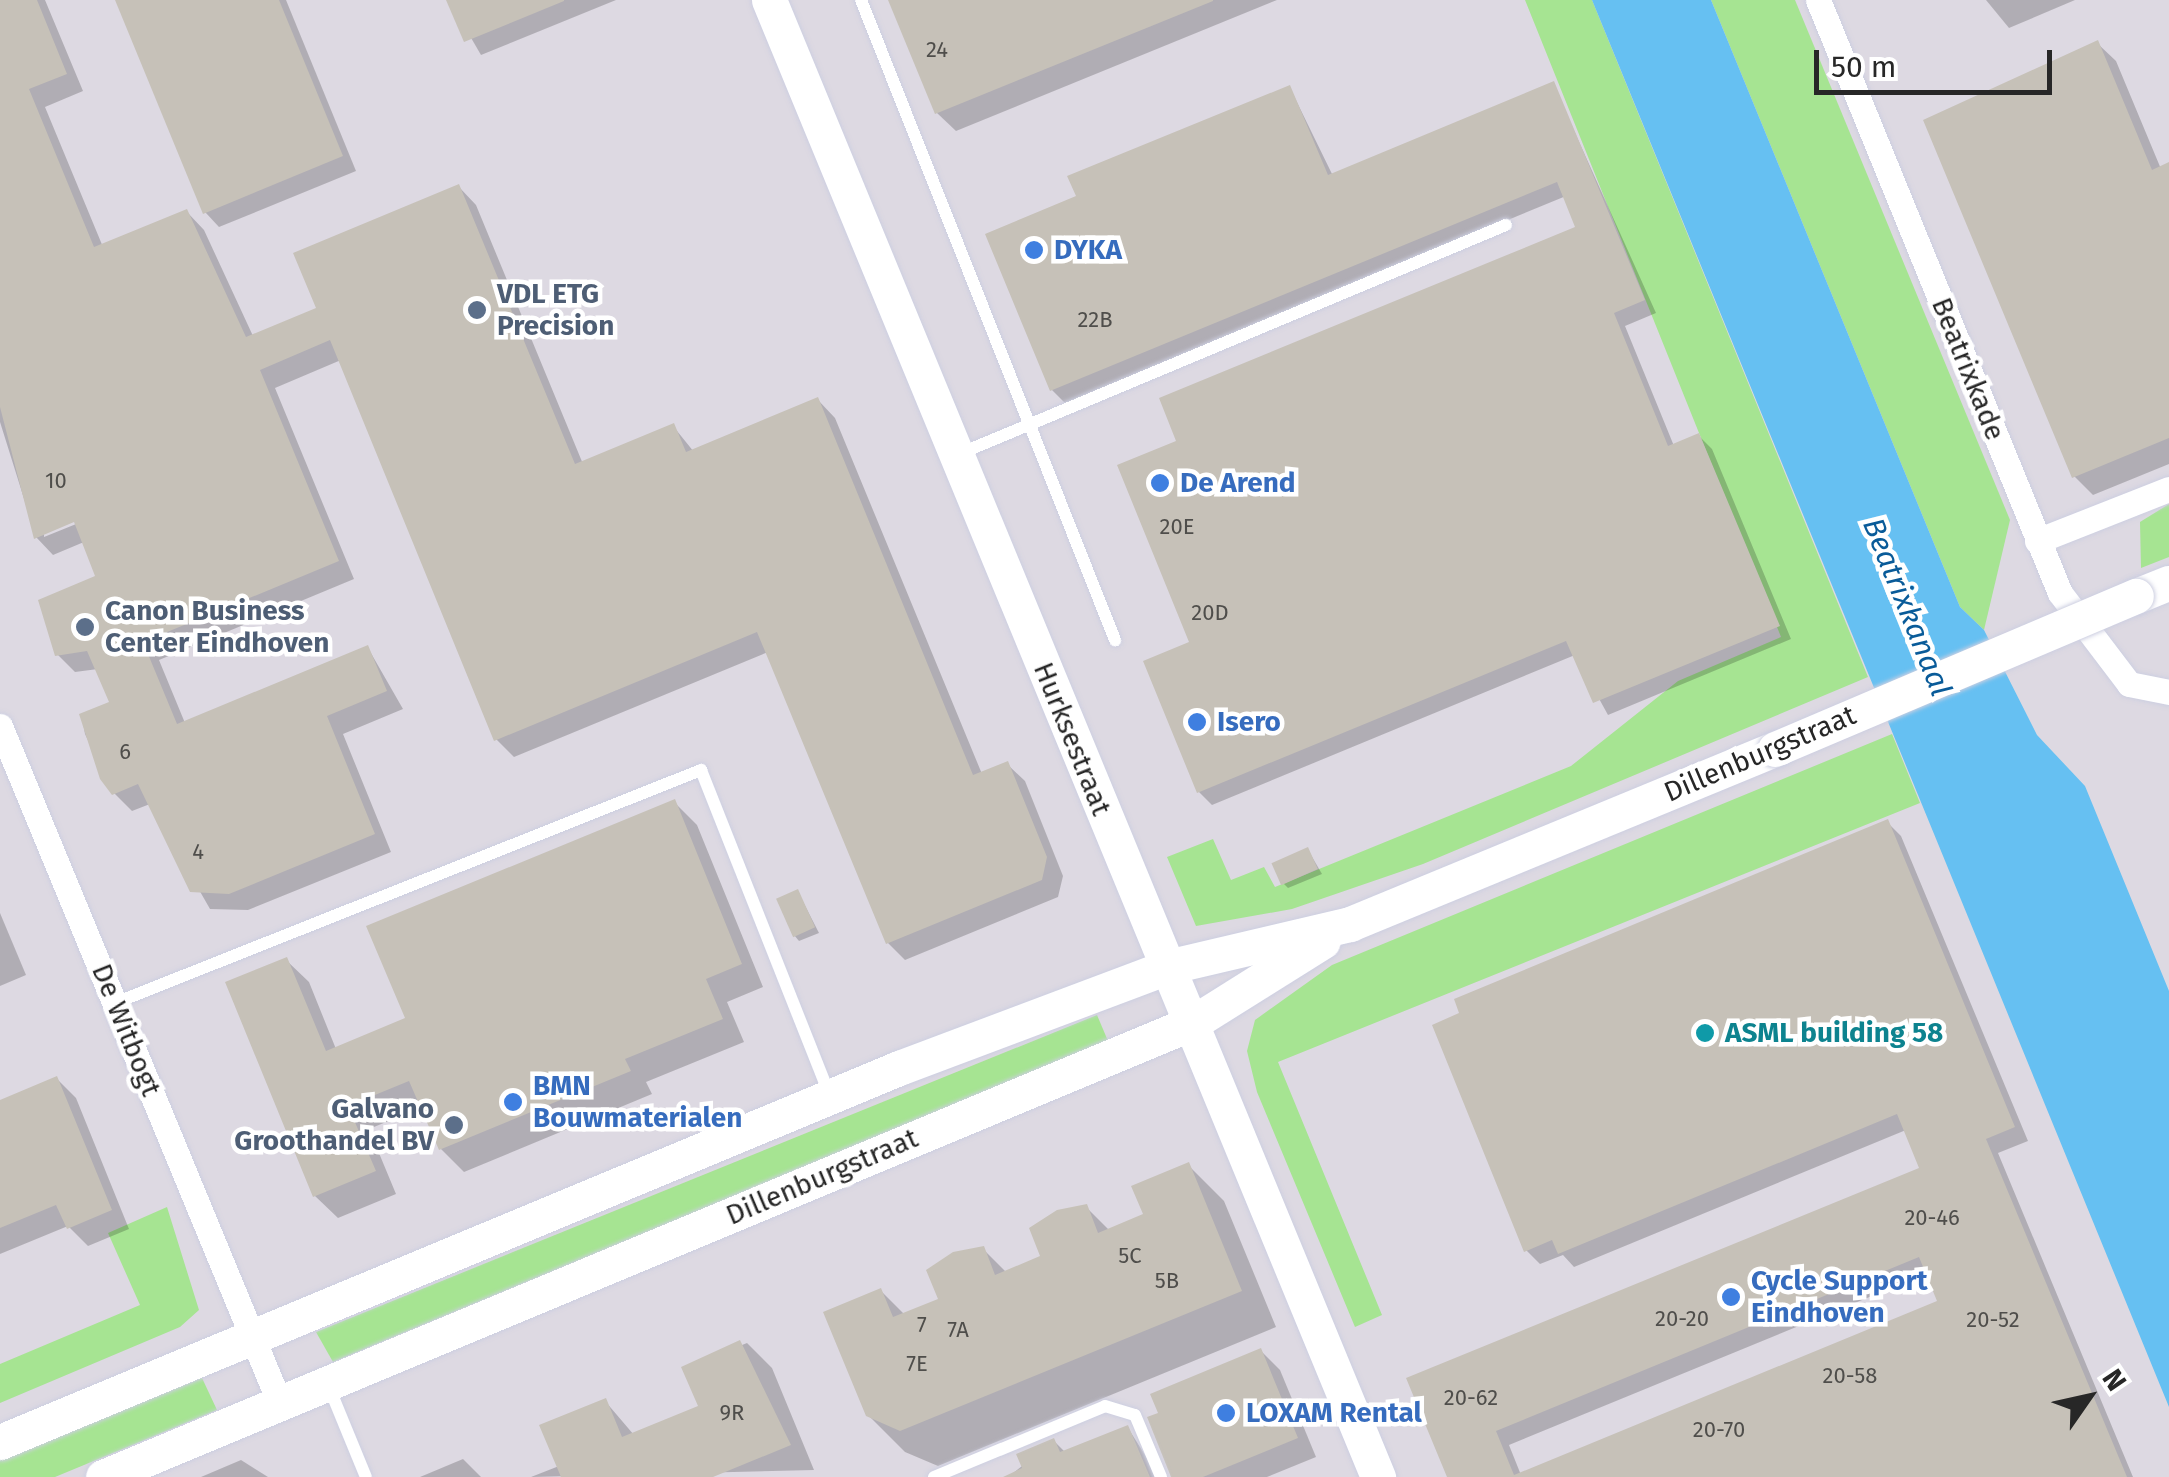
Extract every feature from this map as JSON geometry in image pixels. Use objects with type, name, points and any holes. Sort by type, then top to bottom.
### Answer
[{"type":"street","name":"Hurksestraat","points":[[769,0],[1167,967],[1194,1022],[1378,1477]]},
{"type":"street","name":"Beatrixkade","points":[[1818,0],[2038,541],[2094,646],[2129,684],[2169,692]]},
{"type":"street","points":[[2038,541],[2169,489]]},
{"type":"street","name":"Dillenburgstraat","points":[[0,1442],[251,1334],[830,1096],[1167,967],[1350,924],[2169,583]]},
{"type":"street","name":"De Witbogt","points":[[0,726],[7,761],[115,1002],[251,1334]]},
{"type":"street","name":"Dillenburgstraat","points":[[103,1477],[1194,1022],[1350,924]]},
{"type":"street","points":[[251,1334],[280,1404]]},
{"type":"lane","points":[[861,0],[1115,640]]},
{"type":"lane","points":[[956,456],[1506,225]]},
{"type":"lane","points":[[115,1002],[701,770],[830,1096]]},
{"type":"lane","points":[[328,1384],[366,1477]]},
{"type":"lane","points":[[934,1477],[1106,1406],[1135,1415],[1160,1477]]},
{"type":"shaded area","points":[[0,0],[2169,0],[2169,1477],[0,1477]]},
{"type":"green space","points":[[1525,0],[1592,0],[1868,677],[1423,864],[1292,909],[1196,926],[1167,857],[1213,839],[1231,880],[1264,867],[1275,887],[1571,766],[1678,681],[1781,637]]},
{"type":"green space","points":[[1711,0],[1795,0],[2010,520],[1984,630],[1960,607]]},
{"type":"green space","points":[[2169,504],[2169,557],[2141,568],[2140,522]]},
{"type":"green space","points":[[1892,734],[1920,803],[1278,1062],[1382,1315],[1355,1327],[1257,1092],[1247,1051],[1255,1020],[1332,965]]},
{"type":"green space","points":[[1097,1015],[1108,1041],[333,1362],[316,1332]]},
{"type":"green space","points":[[167,1207],[199,1310],[180,1327],[0,1403],[0,1364],[140,1305],[108,1233]]},
{"type":"green space","points":[[202,1378],[217,1410],[55,1477],[0,1477],[0,1460]]},
{"type":"water","name":"Beatrixkanaal","points":[[1592,0],[1711,0],[1960,607],[1984,630],[2037,735],[2085,786],[2169,991],[2169,1407]]},
{"type":"building","points":[[0,0],[37,0],[67,74],[29,89],[94,247],[187,209],[246,337],[316,308],[293,253],[459,184],[575,464],[674,423],[686,452],[818,397],[973,775],[1008,761],[1047,857],[1042,880],[886,944],[757,632],[494,741],[330,340],[260,370],[339,561],[143,642],[177,724],[368,645],[387,691],[327,716],[375,834],[229,894],[190,892],[138,784],[112,795],[100,779],[79,714],[109,702],[87,651],[55,656],[38,600],[95,576],[74,522],[34,539],[0,407]]},
{"type":"building","points":[[115,0],[279,0],[343,156],[203,214]]},
{"type":"building","points":[[446,0],[564,0],[564,1],[464,42]]},
{"type":"building","points":[[888,0],[1213,0],[1213,1],[935,114]]},
{"type":"building","points":[[2098,40],[2152,170],[2169,162],[2169,438],[2072,478],[1923,120]]},
{"type":"building","points":[[1554,81],[1645,300],[1614,313],[1668,446],[1699,433],[1780,626],[1593,703],[1566,641],[1197,793],[1143,661],[1189,642],[1117,465],[1176,441],[1159,398],[1575,227],[1557,182],[1050,391],[985,234],[1076,196],[1067,176],[1290,85],[1328,175]]},
{"type":"building","points":[[675,799],[742,964],[706,979],[723,1019],[625,1059],[631,1071],[439,1150],[409,1081],[348,1106],[376,1171],[313,1197],[225,982],[287,957],[326,1051],[405,1018],[366,926]]},
{"type":"building","points":[[1888,819],[2015,1127],[1986,1139],[2127,1477],[1447,1477],[1406,1378],[1919,1168],[1897,1114],[1558,1254],[1552,1240],[1524,1252],[1432,1025],[1459,1013],[1454,999]],"holes":[[[1919,1257],[1937,1301],[1514,1475],[1496,1431]]]},
{"type":"building","points":[[1308,847],[1318,869],[1281,885],[1271,863]]},
{"type":"building","points":[[798,889],[815,927],[793,937],[776,899]]},
{"type":"building","points":[[57,1076],[112,1210],[67,1229],[56,1205],[0,1228],[0,1100]]},
{"type":"building","points":[[1189,1162],[1242,1291],[900,1431],[866,1416],[823,1312],[881,1288],[893,1317],[938,1299],[926,1270],[953,1252],[984,1246],[995,1275],[1040,1256],[1029,1228],[1057,1210],[1087,1204],[1098,1233],[1143,1214],[1131,1186]]},
{"type":"building","points":[[740,1340],[791,1445],[713,1477],[561,1477],[539,1425],[606,1398],[622,1437],[698,1406],[681,1367]]},
{"type":"building","points":[[1261,1348],[1298,1438],[1203,1477],[1171,1477],[1147,1417],[1158,1413],[1150,1394]]},
{"type":"building","points":[[1128,1425],[1150,1477],[1003,1477],[1022,1468],[1016,1454],[1054,1438],[1060,1452]]},
{"type":"place","name":"DYKA","points":[[1034,250]]},
{"type":"place","name":"VDL ETG Precision","points":[[477,310]]},
{"type":"place","name":"De Arend","points":[[1160,483]]},
{"type":"place","name":"Canon Business Center Eindhoven","points":[[85,627]]},
{"type":"place","name":"Isero","points":[[1197,722]]},
{"type":"place","name":"ASML building 58","points":[[1705,1033]]},
{"type":"place","name":"BMN Bouwmaterialen","points":[[513,1102]]},
{"type":"place","name":"Galvano Groothandel BV","points":[[454,1125]]},
{"type":"place","name":"Cycle Support Eindhoven","points":[[1731,1297]]},
{"type":"place","name":"LOXAM Rental","points":[[1226,1413]]}]
